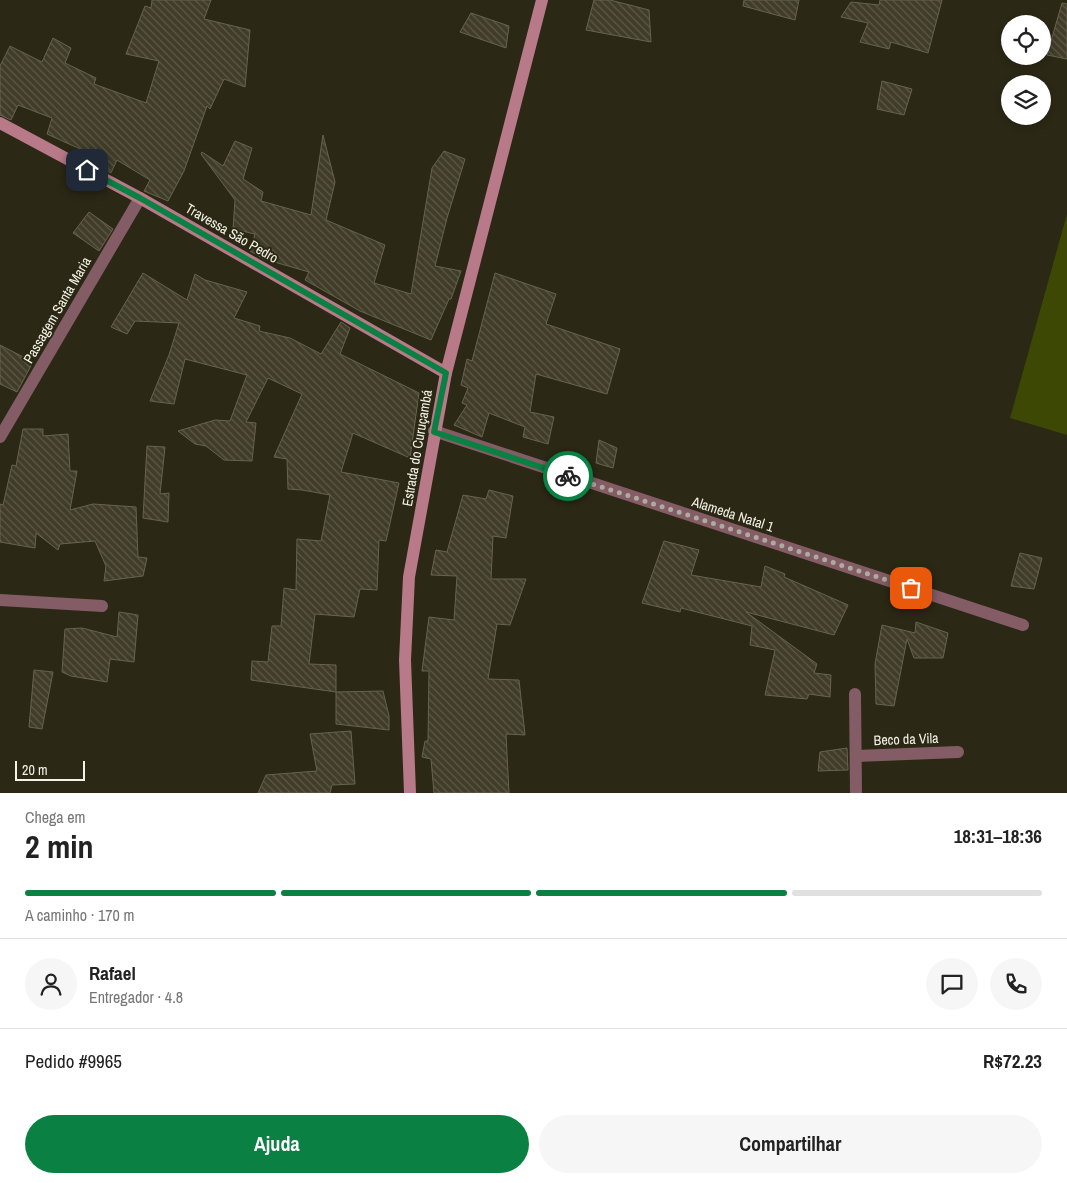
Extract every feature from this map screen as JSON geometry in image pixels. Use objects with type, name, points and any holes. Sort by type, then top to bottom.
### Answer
[{"type":"street","name":"Estrada do Curuçambá","points":[[410,793],[405,660],[409,577],[446,373],[542,0]]},
{"type":"street","name":"Travessa São Pedro","points":[[0,123],[140,198],[446,373]]},
{"type":"street","name":"Passagem Santa Maria","points":[[0,435],[140,198]]},
{"type":"street","name":"Alameda Natal 1","points":[[434,432],[1023,625]]},
{"type":"street","points":[[0,600],[102,606]]},
{"type":"street","points":[[855,694],[856,793]]},
{"type":"street","name":"Beco da Vila","points":[[856,756],[958,752]]},
{"type":"green space","points":[[1067,214],[1067,435],[1010,418]]},
{"type":"building","points":[[152,0],[211,0],[204,19],[250,30],[245,87],[224,79],[210,109],[207,106],[184,171],[168,201],[144,191],[150,180],[117,160],[111,173],[86,160],[89,153],[47,134],[52,118],[18,105],[11,120],[0,115],[0,66],[10,46],[42,62],[53,38],[71,48],[65,63],[96,78],[94,84],[146,103],[159,61],[126,54],[145,6],[151,8]]},
{"type":"building","points":[[594,0],[610,0],[649,10],[651,42],[586,30]]},
{"type":"building","points":[[744,0],[799,0],[795,20],[743,6]]},
{"type":"building","points":[[880,0],[942,0],[928,53],[891,42],[889,49],[860,42],[868,23],[841,17],[851,2],[879,5]]},
{"type":"building","points":[[1062,3],[1067,4],[1067,59],[1051,56],[1051,41]]},
{"type":"building","points":[[471,13],[509,26],[506,48],[460,32]]},
{"type":"building","points":[[882,81],[912,89],[904,115],[877,109]]},
{"type":"building","points":[[323,135],[335,182],[326,220],[385,245],[374,283],[411,294],[432,168],[444,151],[465,159],[435,266],[461,271],[451,299],[449,299],[431,340],[360,311],[305,280],[309,272],[264,259],[250,251],[255,234],[233,229],[235,200],[201,154],[202,152],[223,166],[235,141],[252,148],[243,179],[263,192],[261,201],[311,215]]},
{"type":"building","points":[[89,212],[113,229],[99,251],[73,233]]},
{"type":"building","points":[[143,273],[187,300],[195,274],[205,280],[247,292],[234,318],[260,326],[259,331],[290,338],[321,354],[341,322],[350,328],[340,354],[419,393],[410,458],[353,433],[341,472],[399,483],[386,541],[379,540],[377,590],[360,589],[354,617],[315,614],[309,664],[336,665],[336,692],[251,680],[252,661],[268,662],[272,626],[281,626],[284,588],[296,590],[297,539],[321,541],[330,495],[288,489],[287,459],[274,457],[302,394],[268,378],[246,422],[256,423],[252,461],[224,460],[206,446],[195,444],[178,431],[215,420],[230,421],[247,375],[185,359],[174,404],[150,401],[169,355],[179,323],[135,321],[127,334],[111,327]]},
{"type":"building","points":[[495,273],[556,294],[546,324],[620,349],[607,394],[536,374],[530,412],[554,417],[548,444],[523,437],[525,427],[489,413],[482,437],[454,425],[467,405],[462,403],[468,388],[461,385],[467,359],[472,361]]},
{"type":"building","points":[[0,345],[33,362],[17,392],[0,384]]},
{"type":"building","points":[[23,429],[43,429],[43,436],[68,434],[70,471],[77,471],[70,510],[93,504],[136,507],[138,557],[147,558],[143,576],[104,581],[106,566],[95,541],[60,544],[58,550],[36,533],[35,548],[0,542],[0,504],[3,505],[12,465],[16,466]]},
{"type":"building","points":[[599,440],[617,448],[613,468],[596,463]]},
{"type":"building","points":[[147,446],[165,447],[160,494],[169,493],[168,522],[143,518]]},
{"type":"building","points":[[489,490],[513,496],[506,538],[493,536],[491,579],[526,579],[510,625],[497,624],[488,679],[519,680],[525,735],[506,734],[509,793],[434,793],[431,759],[422,757],[425,741],[428,741],[429,671],[422,671],[429,617],[454,620],[457,576],[431,575],[436,550],[447,552],[463,495],[486,499]]},
{"type":"building","points":[[664,541],[699,550],[691,575],[761,587],[765,566],[785,574],[784,577],[848,605],[834,635],[746,612],[817,664],[814,673],[831,675],[830,697],[809,694],[807,699],[765,695],[775,650],[750,645],[752,626],[681,608],[680,612],[642,603]]},
{"type":"building","points":[[1020,553],[1042,558],[1034,589],[1011,586]]},
{"type":"building","points":[[119,612],[138,615],[134,662],[110,659],[107,682],[71,676],[62,672],[65,629],[82,628],[117,637]]},
{"type":"building","points":[[916,622],[948,633],[943,658],[914,658],[907,639],[894,706],[876,704],[875,664],[882,625],[915,633]]},
{"type":"building","points":[[34,670],[53,672],[42,729],[29,727]]},
{"type":"building","points":[[383,691],[389,716],[389,730],[336,724],[336,692]]},
{"type":"building","points":[[351,731],[355,784],[332,785],[330,793],[258,793],[266,775],[317,771],[310,734]]},
{"type":"building","points":[[847,748],[848,770],[818,771],[820,752]]},
{"type":"way so far","points":[[568,476],[911,588]]},
{"type":"route","points":[[87,170],[140,198],[446,373],[434,432],[568,476]]}]
